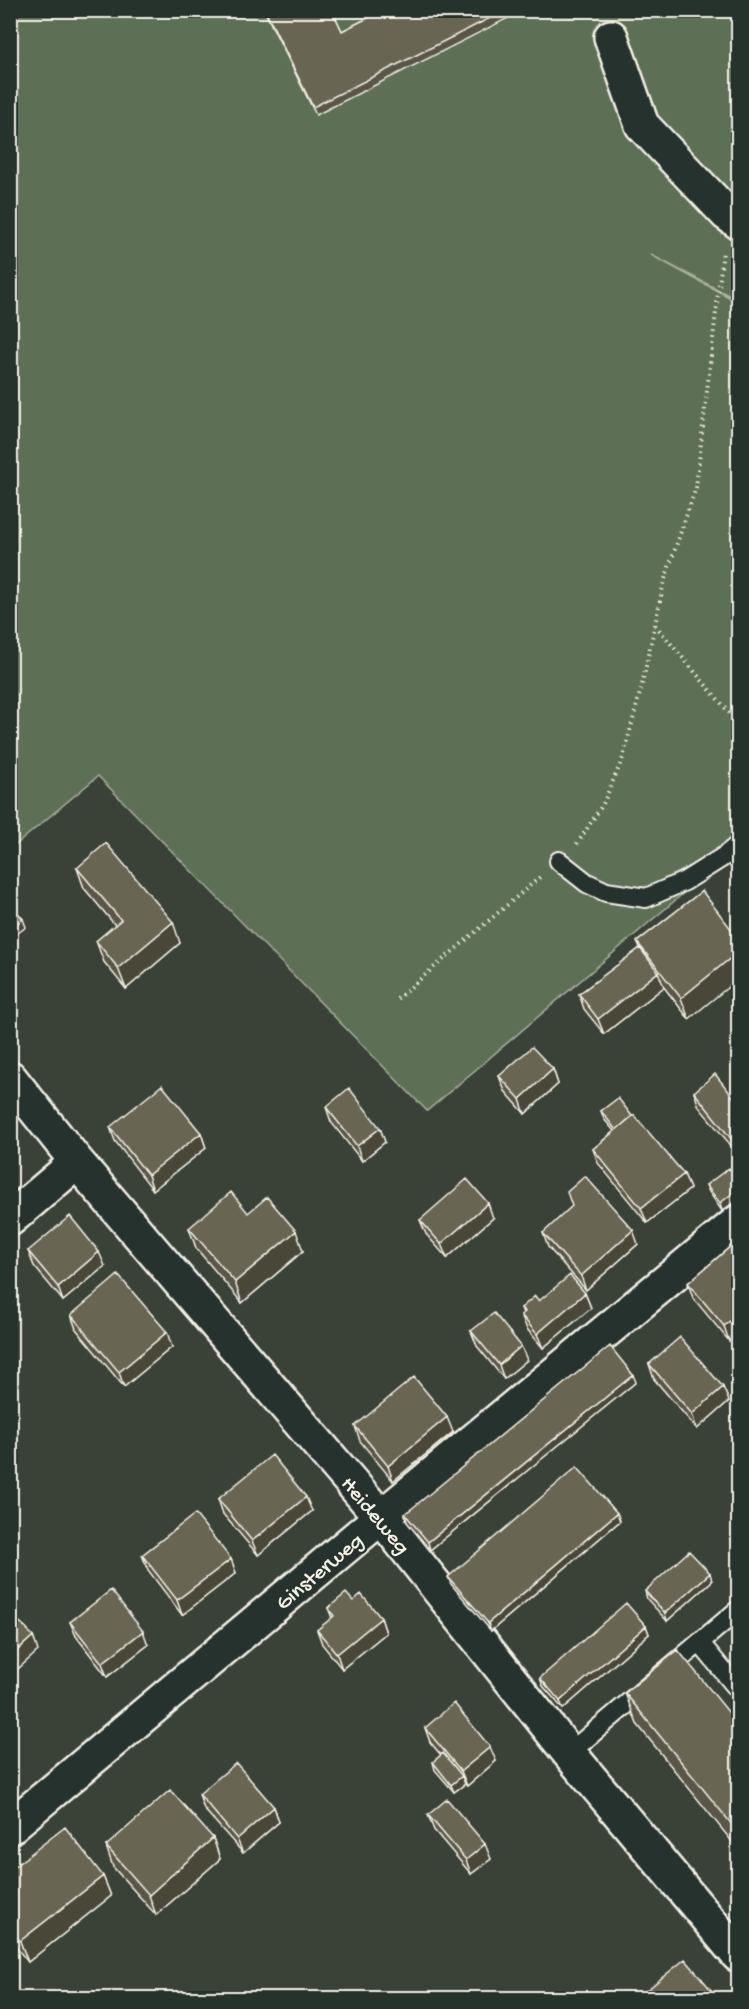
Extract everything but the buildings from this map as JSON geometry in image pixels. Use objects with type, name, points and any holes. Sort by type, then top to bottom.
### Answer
[{"type":"street","points":[[611,37],[642,125],[733,218]]},
{"type":"street","name":"Heideweg","points":[[10,1078],[77,1162],[381,1517],[569,1753],[738,1955]]},
{"type":"street","points":[[10,1219],[77,1162]]},
{"type":"street","name":"Ginsterweg","points":[[10,1827],[738,1222]]},
{"type":"lane","points":[[559,861],[587,883],[606,892],[646,898],[685,881],[738,845]]},
{"type":"lane","points":[[569,1753],[738,1610]]},
{"type":"lane","points":[[700,1643],[738,1689]]},
{"type":"path","points":[[397,999],[574,848],[603,804],[623,758],[642,685],[664,582],[696,487],[733,218]]},
{"type":"path","points":[[654,625],[738,723]]},
{"type":"green space","points":[[11,11],[738,11],[738,300],[651,255],[738,302],[738,847],[427,1111],[98,776],[11,849]]}]
